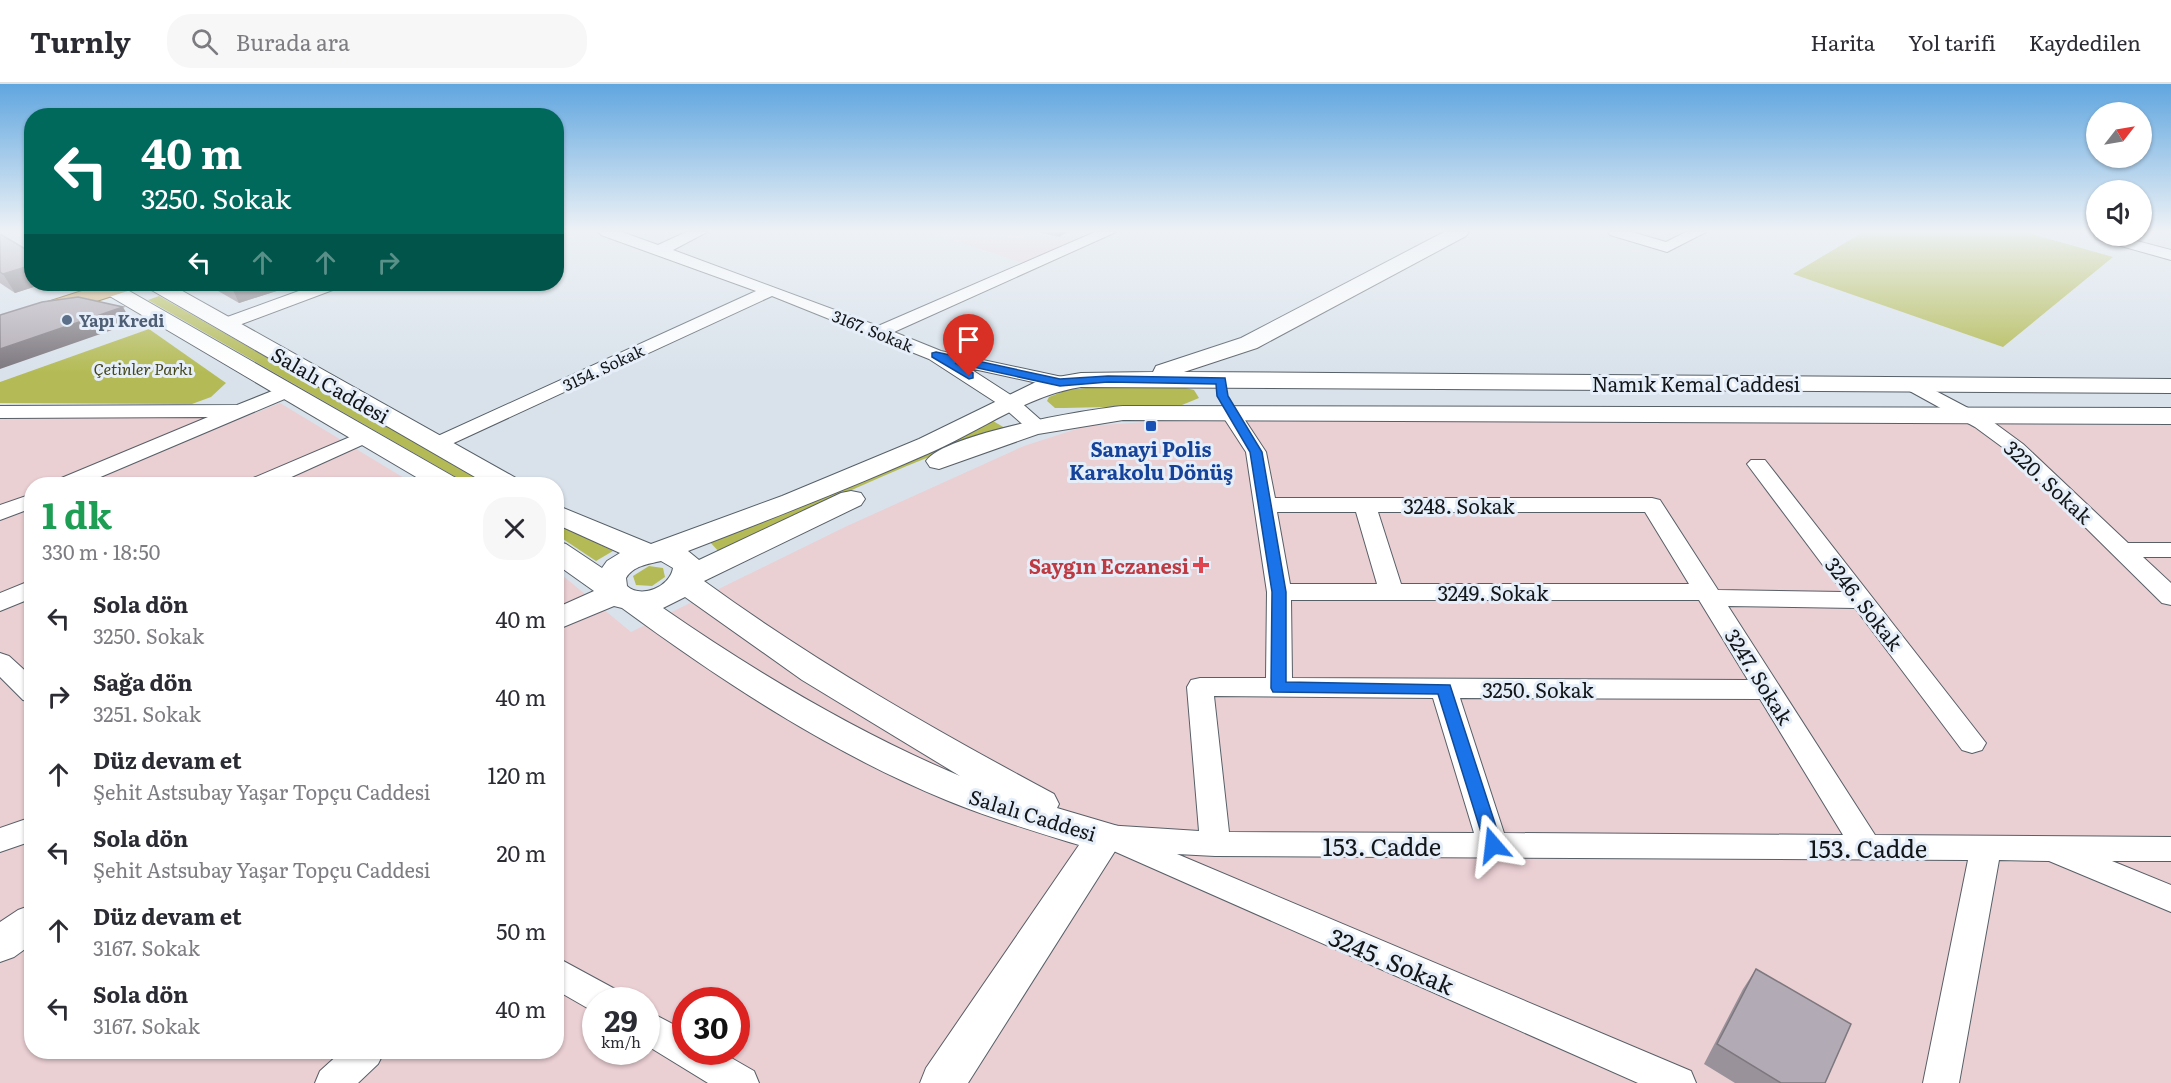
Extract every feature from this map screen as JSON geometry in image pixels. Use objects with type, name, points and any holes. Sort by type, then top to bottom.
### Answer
[{"type":"main road","points":[[0,310],[59,291]]},
{"type":"main road","points":[[0,325],[96,291]]},
{"type":"street","name":"3167. Sokak","points":[[739,279],[936,355],[1060,382]]},
{"type":"street","points":[[879,332],[1001,279]]},
{"type":"street","points":[[618,594],[609,579],[614,570],[628,560],[792,502],[950,435],[1039,389],[1060,382],[1136,379],[1249,342],[1370,279]]},
{"type":"street","name":"3154. Sokak","points":[[436,444],[771,290]]},
{"type":"street","name":"Salalı Caddesi","points":[[123,291],[287,392],[434,477]]},
{"type":"street","name":"Salalı Caddesi","points":[[167,291],[494,477]]},
{"type":"street","points":[[225,324],[313,291]]},
{"type":"street","points":[[1249,342],[1221,381],[1222,396],[1256,452],[1279,592],[1279,688]]},
{"type":"street","name":"3167. Sokak","points":[[936,355],[1010,403],[1036,426]]},
{"type":"street","name":"Namık Kemal Caddesi","points":[[1136,379],[2171,386]]},
{"type":"street","name":"3220. Sokak","points":[[1913,385],[1969,415],[2016,448],[2171,597]]},
{"type":"street","points":[[84,477],[287,392]]},
{"type":"street","points":[[0,412],[240,411]]},
{"type":"street","name":"Namık Kemal Caddesi","points":[[564,617],[618,594],[658,598],[670,593],[685,579],[809,518],[961,451],[1036,426],[1094,415],[1230,412],[2171,416]]},
{"type":"street","points":[[275,477],[364,437]]},
{"type":"street","name":"3246. Sokak","points":[[1758,464],[1972,742]]},
{"type":"street","points":[[0,513],[24,503]]},
{"type":"street","name":"3248. Sokak","points":[[1265,505],[1652,505]]},
{"type":"street","points":[[1365,505],[1392,593]]},
{"type":"street","name":"3247. Sokak","points":[[1652,505],[1867,848]]},
{"type":"street","points":[[564,517],[604,537],[651,553],[673,554],[682,558],[687,564],[685,579]]},
{"type":"street","points":[[2122,550],[2171,550]]},
{"type":"street","name":"Salalı Caddesi","points":[[564,556],[697,648],[769,694],[897,763],[958,790],[1026,814],[1106,837]]},
{"type":"street","name":"Salalı Caddesi","points":[[685,579],[762,639],[811,671],[996,779],[1106,837]]},
{"type":"street","points":[[0,603],[24,592]]},
{"type":"street","name":"3249. Sokak","points":[[1279,592],[1709,595],[1862,600]]},
{"type":"street","points":[[0,662],[24,685]]},
{"type":"street","name":"3250. Sokak","points":[[1215,844],[1200,687],[1769,690]]},
{"type":"street","points":[[1444,689],[1493,845]]},
{"type":"street","points":[[0,840],[24,832]]},
{"type":"street","points":[[942,1083],[1106,837]]},
{"type":"street","name":"153. Cadde","points":[[1106,837],[1215,844],[2171,849]]},
{"type":"street","name":"3245. Sokak","points":[[1106,837],[1678,1083]]},
{"type":"street","points":[[1941,1083],[1986,848]]},
{"type":"street","points":[[2049,848],[2171,899]]},
{"type":"street","points":[[0,944],[24,928]]},
{"type":"street","points":[[564,977],[582,987]]},
{"type":"street","points":[[333,1083],[359,1059]]},
{"type":"street","points":[[711,1065],[741,1083]]},
{"type":"shaded area","points":[[280,403],[402,477],[24,477],[24,1059],[564,1059],[564,577],[631,632],[845,527],[1024,446],[1086,426],[1192,419],[2171,425],[2171,1083],[0,1083],[0,417],[245,417]]},
{"type":"green space","points":[[1806,279],[2087,279],[2003,347]]},
{"type":"green space","points":[[159,296],[477,477],[456,477],[148,300]]},
{"type":"green space","name":"Çetinler Parkı","points":[[149,329],[226,383],[211,397],[192,404],[0,403],[0,382]]},
{"type":"green space","points":[[1095,387],[1182,387],[1194,390],[1199,398],[1182,405],[1065,408],[1055,408],[1047,401],[1049,397],[1067,390]]},
{"type":"green space","points":[[993,421],[1005,428],[860,486],[721,554],[709,541],[964,436]]},
{"type":"green space","points":[[564,526],[613,551],[596,561],[564,540]]},
{"type":"green space","points":[[649,566],[663,568],[665,577],[652,586],[636,585],[633,576]]},
{"type":"building","points":[[78,297],[123,307],[0,349],[0,315],[42,302]]},
{"type":"building","points":[[1756,969],[1851,1024],[1825,1083],[1781,1083],[1717,1044]]},
{"type":"place","name":"Yapı Kredi","points":[[67,320]]},
{"type":"place","name":"Sanayi Polis Karakolu Dönüş","points":[[1151,426]]},
{"type":"place","name":"Saygın Eczanesi","points":[[1201,565]]},
{"type":"route","points":[[969,376],[936,355],[1012,374],[1060,382],[1108,379],[1221,381],[1222,396],[1256,452],[1279,592],[1279,688],[1444,689],[1493,845]]}]
